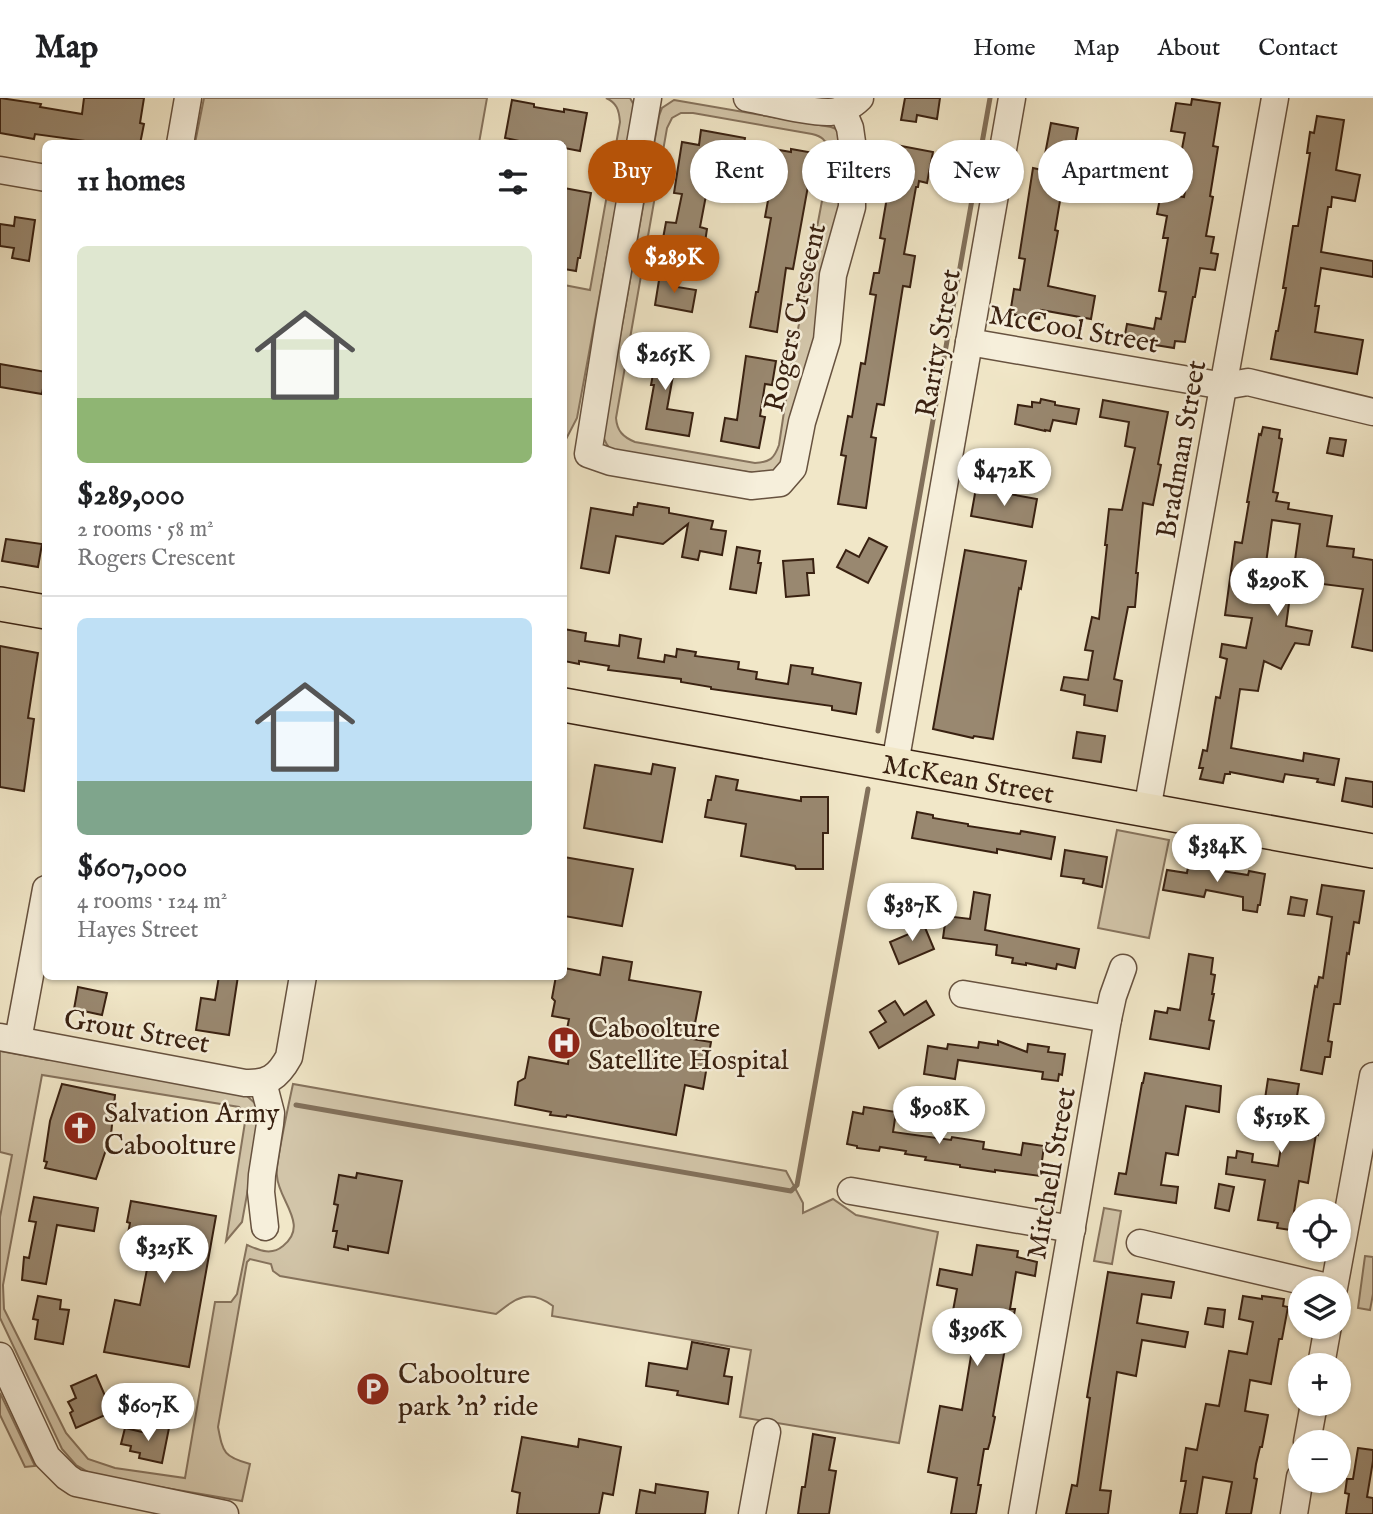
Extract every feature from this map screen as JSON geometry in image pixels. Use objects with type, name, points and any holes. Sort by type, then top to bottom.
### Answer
[{"type":"main road","points":[[0,604],[42,611]]},
{"type":"main road","name":"McKean Street","points":[[567,706],[1373,851]]},
{"type":"street","points":[[181,140],[188,98]]},
{"type":"street","name":"Rogers Crescent","points":[[648,98],[587,454],[611,462],[755,487],[780,483],[793,468],[802,422],[827,340],[833,275],[852,207],[851,104]]},
{"type":"street","points":[[747,98],[829,112],[851,104]]},
{"type":"street","name":"Rarity Street","points":[[895,764],[1012,98]]},
{"type":"street","name":"Bradman Street","points":[[1147,810],[1275,98]]},
{"type":"street","points":[[0,170],[42,177]]},
{"type":"street","name":"McCool Street","points":[[969,342],[1224,386],[1248,382],[1373,412]]},
{"type":"street","points":[[9,1038],[42,905]]},
{"type":"street","name":"Mitchell Street","points":[[1022,1514],[1108,1018],[1123,968]]},
{"type":"street","points":[[265,1227],[261,1192],[271,1113],[263,1082],[278,1072],[289,1057],[302,980]]},
{"type":"street","points":[[963,994],[1108,1018]]},
{"type":"street","name":"Grout Street","points":[[9,1038],[245,1083],[263,1082]]},
{"type":"street","points":[[1335,1276],[1373,1076]]},
{"type":"street","points":[[851,1191],[1072,1229]]},
{"type":"street","points":[[1140,1243],[1288,1278]]},
{"type":"street","points":[[0,1356],[47,1457],[67,1477],[76,1483],[225,1514]]},
{"type":"street","points":[[752,1514],[767,1432]]},
{"type":"street","points":[[1294,1514],[1297,1493]]},
{"type":"shaded area","points":[[204,98],[487,98],[480,140],[196,140]]},
{"type":"shaded area","points":[[606,98],[630,98],[634,105],[628,140],[617,140],[620,122],[617,107]]},
{"type":"shaded area","points":[[674,100],[831,127],[841,131],[841,140],[824,140],[813,134],[681,113],[672,118],[665,140],[655,140],[662,108]]},
{"type":"shaded area","points":[[606,203],[617,203],[577,418],[567,437],[567,286],[590,290]]},
{"type":"shaded area","points":[[644,203],[654,203],[616,418],[618,427],[621,433],[635,442],[755,463],[771,459],[779,445],[821,203],[842,203],[820,318],[788,447],[776,476],[614,453],[603,433]]},
{"type":"shaded area","points":[[1117,830],[1169,840],[1149,938],[1098,928]]},
{"type":"shaded area","points":[[0,1051],[49,1060],[62,1059],[247,1096],[257,1105],[261,1117],[242,1222],[226,1241],[246,1116],[239,1107],[42,1075],[3,1285],[4,1309],[66,1433],[88,1459],[115,1468],[185,1478],[215,1302],[231,1302],[237,1294],[247,1245],[274,1251],[291,1238],[294,1230],[277,1173],[293,1084],[786,1171],[803,1203],[803,1213],[833,1199],[856,1215],[938,1232],[899,1443],[740,1417],[751,1350],[552,1316],[553,1306],[537,1297],[523,1297],[496,1314],[280,1276],[273,1271],[271,1264],[250,1259],[247,1262],[218,1427],[226,1453],[250,1464],[242,1501],[95,1476],[76,1465],[62,1449],[0,1318],[0,1217],[12,1155],[0,1152]]},
{"type":"shaded area","points":[[1104,1208],[1121,1211],[1112,1264],[1094,1261]]},
{"type":"shaded area","points":[[1365,1256],[1373,1257],[1370,1310],[1358,1308]]},
{"type":"shaded area","points":[[0,1393],[35,1466],[25,1467],[0,1415]]},
{"type":"building","points":[[0,98],[82,114],[84,98],[144,98],[141,140],[78,140],[35,134],[34,139],[0,133]]},
{"type":"building","points":[[905,98],[940,98],[937,119],[917,115],[916,122],[901,120]]},
{"type":"building","points":[[1192,99],[1220,103],[1213,146],[1218,147],[1210,196],[1213,197],[1206,236],[1214,237],[1211,253],[1218,254],[1215,270],[1200,268],[1185,342],[1175,341],[1174,348],[1124,340],[1127,324],[1154,329],[1156,318],[1161,319],[1166,292],[1159,291],[1168,238],[1163,238],[1167,216],[1157,214],[1159,203],[1193,203],[1193,140],[1184,140],[1185,133],[1171,131],[1176,103],[1191,105]]},
{"type":"building","points":[[512,100],[534,104],[534,107],[587,113],[580,151],[567,149],[567,140],[505,138]]},
{"type":"building","points":[[1317,116],[1344,120],[1336,170],[1360,175],[1355,201],[1332,197],[1321,252],[1373,261],[1373,277],[1321,268],[1315,306],[1319,306],[1315,332],[1363,340],[1357,374],[1271,359],[1286,288],[1283,288],[1293,226],[1298,226],[1310,153],[1307,153],[1310,132],[1314,133]]},
{"type":"building","points":[[1051,123],[1078,128],[1076,140],[1048,140]]},
{"type":"building","points":[[701,130],[745,138],[745,140],[700,140]]},
{"type":"building","points":[[682,142],[690,143],[690,203],[705,203],[700,227],[707,229],[703,255],[662,244],[666,222],[676,223],[682,194],[676,193],[676,180]]},
{"type":"building","points":[[791,149],[802,151],[802,203],[805,203],[793,269],[786,268],[777,332],[750,327],[771,218],[765,217],[768,203],[788,203],[788,151],[791,152]]},
{"type":"building","points":[[915,149],[929,151],[927,183],[919,181],[915,193]]},
{"type":"building","points":[[1033,168],[1038,169],[1038,203],[1060,203],[1055,230],[1058,231],[1048,286],[1095,296],[1091,319],[1041,310],[1039,319],[1010,314],[1014,289],[1020,290],[1025,259],[1019,258]]},
{"type":"building","points":[[567,189],[588,192],[589,203],[576,271],[567,270]]},
{"type":"building","points":[[886,203],[913,203],[904,254],[915,256],[910,287],[903,286],[884,405],[877,404],[871,437],[876,438],[866,508],[838,504],[846,456],[841,455],[848,416],[852,417],[861,363],[865,364],[876,295],[870,294],[874,273],[879,273],[885,239],[880,238]]},
{"type":"building","points":[[15,217],[35,220],[29,261],[12,258],[14,248],[0,246],[0,224],[14,226]]},
{"type":"building","points":[[660,274],[678,277],[677,287],[696,290],[692,312],[655,305]]},
{"type":"building","points":[[645,343],[678,348],[667,409],[693,413],[689,436],[646,429],[655,363],[642,361]]},
{"type":"building","points":[[746,356],[776,361],[772,385],[765,384],[760,416],[765,417],[759,448],[721,441],[725,418],[737,420]]},
{"type":"building","points":[[0,364],[42,371],[42,394],[0,387]]},
{"type":"building","points":[[1041,399],[1055,402],[1055,405],[1079,409],[1076,424],[1053,420],[1050,431],[1045,431],[1015,424],[1018,405],[1032,407],[1032,402],[1040,403]]},
{"type":"building","points":[[1103,400],[1168,412],[1153,505],[1143,503],[1135,607],[1128,607],[1114,679],[1122,681],[1117,711],[1084,705],[1085,695],[1061,690],[1064,677],[1088,680],[1093,651],[1085,650],[1092,617],[1099,619],[1109,509],[1122,510],[1135,448],[1125,446],[1129,422],[1100,417]]},
{"type":"building","points":[[1263,427],[1280,430],[1279,438],[1282,439],[1273,492],[1278,493],[1276,501],[1289,503],[1288,509],[1332,516],[1327,546],[1354,549],[1353,557],[1373,560],[1373,651],[1352,647],[1363,589],[1307,582],[1305,591],[1291,589],[1300,524],[1272,520],[1262,592],[1290,596],[1286,626],[1312,631],[1309,645],[1295,643],[1281,669],[1264,661],[1258,691],[1240,689],[1231,748],[1303,761],[1304,753],[1339,759],[1334,785],[1317,782],[1318,779],[1285,774],[1283,782],[1230,772],[1225,774],[1223,783],[1200,779],[1203,768],[1199,768],[1203,750],[1207,751],[1216,697],[1220,698],[1227,659],[1220,657],[1222,644],[1246,648],[1252,618],[1225,615],[1235,542],[1242,543],[1259,434],[1261,435]]},
{"type":"building","points":[[1330,438],[1346,440],[1343,456],[1327,453]]},
{"type":"building","points":[[985,450],[1034,460],[1030,479],[982,464]]},
{"type":"building","points":[[976,488],[1037,499],[1032,527],[971,516]]},
{"type":"building","points":[[638,503],[669,508],[669,513],[713,521],[711,529],[726,531],[722,555],[700,551],[698,560],[682,557],[688,524],[663,544],[616,536],[609,573],[581,568],[591,508],[633,515],[634,507],[637,507]]},
{"type":"building","points":[[869,538],[887,547],[868,583],[837,567],[846,550],[859,557]]},
{"type":"building","points":[[6,539],[42,544],[38,567],[2,561]]},
{"type":"building","points":[[737,547],[760,551],[758,563],[761,563],[756,593],[730,589]]},
{"type":"building","points":[[965,550],[1026,561],[993,739],[973,738],[933,729]]},
{"type":"building","points":[[813,559],[814,573],[807,573],[809,595],[786,597],[783,561]]},
{"type":"building","points":[[567,630],[586,633],[585,641],[619,646],[620,635],[641,639],[638,658],[664,662],[665,655],[676,657],[677,649],[696,652],[695,656],[739,662],[738,669],[757,672],[756,679],[788,684],[791,665],[813,668],[812,674],[861,683],[856,714],[832,710],[832,706],[711,689],[681,682],[681,679],[608,670],[609,666],[579,661],[579,664],[567,662]]},
{"type":"building","points":[[0,646],[38,653],[28,718],[34,719],[24,791],[0,787]]},
{"type":"building","points":[[1077,732],[1105,736],[1101,762],[1073,758]]},
{"type":"building","points":[[653,764],[675,768],[662,842],[584,828],[595,765],[651,774]]},
{"type":"building","points":[[716,776],[738,780],[736,790],[801,801],[801,797],[828,797],[828,833],[823,833],[823,869],[796,869],[795,866],[741,856],[746,824],[705,817]]},
{"type":"building","points":[[1346,778],[1373,782],[1373,807],[1342,801]]},
{"type":"building","points":[[917,812],[968,826],[1055,837],[1051,859],[997,849],[997,853],[912,838]]},
{"type":"building","points":[[1065,850],[1107,857],[1102,887],[1083,883],[1084,879],[1061,876]]},
{"type":"building","points":[[567,858],[633,869],[622,926],[567,917]]},
{"type":"building","points":[[1189,860],[1210,863],[1209,869],[1248,875],[1249,871],[1265,874],[1257,912],[1243,910],[1243,897],[1206,890],[1204,897],[1163,890],[1167,870],[1187,873]]},
{"type":"building","points":[[1322,885],[1364,891],[1359,923],[1354,922],[1349,954],[1347,953],[1340,1004],[1334,1004],[1328,1041],[1332,1042],[1330,1057],[1325,1057],[1322,1074],[1301,1070],[1315,986],[1317,987],[1319,977],[1323,978],[1332,917],[1317,914]]},
{"type":"building","points":[[974,892],[990,895],[985,930],[1079,949],[1075,968],[1057,964],[1056,969],[1012,963],[1013,958],[996,955],[997,945],[943,938],[946,916],[970,919]]},
{"type":"building","points":[[1291,897],[1307,900],[1304,916],[1288,914]]},
{"type":"building","points":[[921,918],[934,949],[899,964],[890,942],[909,934],[906,925]]},
{"type":"building","points":[[1189,954],[1213,958],[1211,974],[1215,975],[1214,994],[1209,1020],[1214,1021],[1209,1049],[1150,1039],[1155,1011],[1167,1013],[1168,1008],[1180,1010]]},
{"type":"building","points":[[603,957],[632,962],[629,980],[701,992],[692,1039],[711,1042],[703,1089],[685,1085],[676,1135],[567,1115],[550,1115],[551,1112],[515,1105],[518,1082],[525,1078],[529,1057],[568,1064],[570,1046],[566,1034],[569,1019],[552,1016],[555,980],[567,980],[567,969],[600,975]]},
{"type":"building","points":[[218,980],[237,980],[229,1035],[196,1030],[201,998],[215,1000]]},
{"type":"building","points":[[78,987],[107,993],[102,1015],[74,1009]]},
{"type":"building","points":[[895,1001],[904,1015],[926,1001],[934,1015],[879,1048],[870,1032],[886,1022],[879,1011]]},
{"type":"building","points":[[998,1041],[1027,1052],[1028,1044],[1049,1047],[1048,1052],[1065,1054],[1062,1075],[1059,1074],[1058,1081],[1042,1079],[1043,1072],[958,1060],[955,1079],[924,1074],[928,1046],[947,1049],[948,1044],[978,1048],[979,1042],[998,1045]]},
{"type":"building","points":[[1145,1073],[1221,1086],[1219,1112],[1186,1106],[1178,1155],[1166,1153],[1161,1185],[1178,1187],[1176,1203],[1115,1194],[1119,1173],[1126,1174]]},
{"type":"building","points":[[1268,1079],[1299,1084],[1294,1114],[1321,1119],[1308,1183],[1299,1181],[1296,1199],[1288,1199],[1288,1230],[1277,1228],[1278,1223],[1258,1220],[1265,1180],[1226,1174],[1228,1157],[1236,1158],[1237,1151],[1253,1154],[1252,1162],[1278,1166],[1284,1128],[1261,1125]]},
{"type":"building","name":"Salvation Army Caboolture","points":[[62,1084],[115,1095],[111,1135],[96,1179],[45,1168],[50,1121]]},
{"type":"building","points":[[864,1107],[896,1112],[893,1132],[984,1142],[983,1149],[1021,1155],[1023,1143],[1044,1146],[1040,1176],[960,1167],[925,1160],[926,1157],[905,1154],[906,1151],[880,1147],[879,1151],[857,1148],[847,1144],[853,1112],[863,1114]]},
{"type":"building","points":[[357,1173],[402,1181],[388,1253],[348,1246],[348,1250],[334,1247],[337,1231],[333,1231],[338,1205],[334,1204],[339,1175],[356,1178]]},
{"type":"building","points":[[1219,1184],[1234,1187],[1229,1211],[1215,1208]]},
{"type":"building","points":[[34,1197],[98,1208],[94,1231],[57,1225],[46,1284],[22,1280],[24,1257],[29,1258],[36,1222],[29,1221]]},
{"type":"building","points":[[131,1201],[216,1216],[189,1367],[104,1352],[115,1300],[140,1305],[149,1259],[124,1254]]},
{"type":"building","points":[[977,1245],[1018,1251],[1017,1257],[1037,1262],[1035,1276],[1016,1272],[1010,1309],[1015,1309],[1010,1338],[1007,1337],[990,1442],[988,1449],[984,1449],[976,1514],[951,1514],[957,1478],[928,1472],[940,1406],[962,1410],[975,1332],[950,1327],[957,1289],[937,1285],[940,1269],[972,1275]]},
{"type":"building","points":[[1108,1272],[1174,1282],[1171,1298],[1142,1294],[1137,1323],[1188,1332],[1185,1347],[1142,1340],[1136,1376],[1117,1372],[1100,1490],[1111,1491],[1108,1514],[1066,1514],[1072,1485],[1077,1486],[1090,1398],[1087,1397]]},
{"type":"building","points":[[38,1296],[61,1300],[60,1309],[69,1310],[63,1344],[35,1339],[38,1320],[33,1319]]},
{"type":"building","points":[[1243,1296],[1284,1299],[1283,1306],[1288,1307],[1271,1384],[1250,1380],[1245,1411],[1268,1415],[1256,1464],[1254,1478],[1257,1479],[1251,1514],[1226,1514],[1232,1482],[1203,1477],[1197,1514],[1180,1514],[1186,1481],[1181,1481],[1186,1448],[1197,1450],[1206,1404],[1219,1406],[1229,1351],[1247,1354],[1253,1322],[1239,1319]]},
{"type":"building","points":[[1208,1308],[1225,1310],[1223,1327],[1205,1324]]},
{"type":"building","points":[[692,1342],[729,1349],[724,1376],[732,1377],[728,1404],[677,1395],[678,1391],[646,1386],[649,1363],[687,1369]]},
{"type":"building","points":[[96,1375],[112,1412],[76,1428],[70,1413],[73,1411],[68,1402],[76,1398],[71,1386]]},
{"type":"building","points":[[153,1424],[169,1428],[162,1463],[139,1458],[140,1453],[130,1451],[131,1446],[121,1444],[125,1428],[151,1434]]},
{"type":"building","points":[[813,1434],[835,1438],[829,1470],[836,1471],[829,1514],[798,1514]]},
{"type":"building","points":[[522,1437],[578,1447],[579,1439],[621,1447],[613,1495],[603,1493],[599,1514],[517,1514],[520,1493],[512,1491]]},
{"type":"building","points":[[1358,1448],[1373,1450],[1367,1497],[1373,1498],[1373,1514],[1346,1514],[1349,1494],[1345,1493],[1351,1493]]},
{"type":"building","points":[[656,1484],[708,1492],[705,1514],[636,1514],[640,1490],[655,1493]]},
{"type":"waterway","points":[[878,731],[990,98]]},
{"type":"waterway","points":[[296,1105],[791,1191],[797,1185],[868,789]]},
{"type":"place","name":"Caboolture Satellite Hospital","points":[[564,1043]]},
{"type":"place","name":"Salvation Army Caboolture","points":[[80,1128]]},
{"type":"place","name":"Caboolture park 'n' ride","points":[[373,1389]]}]
